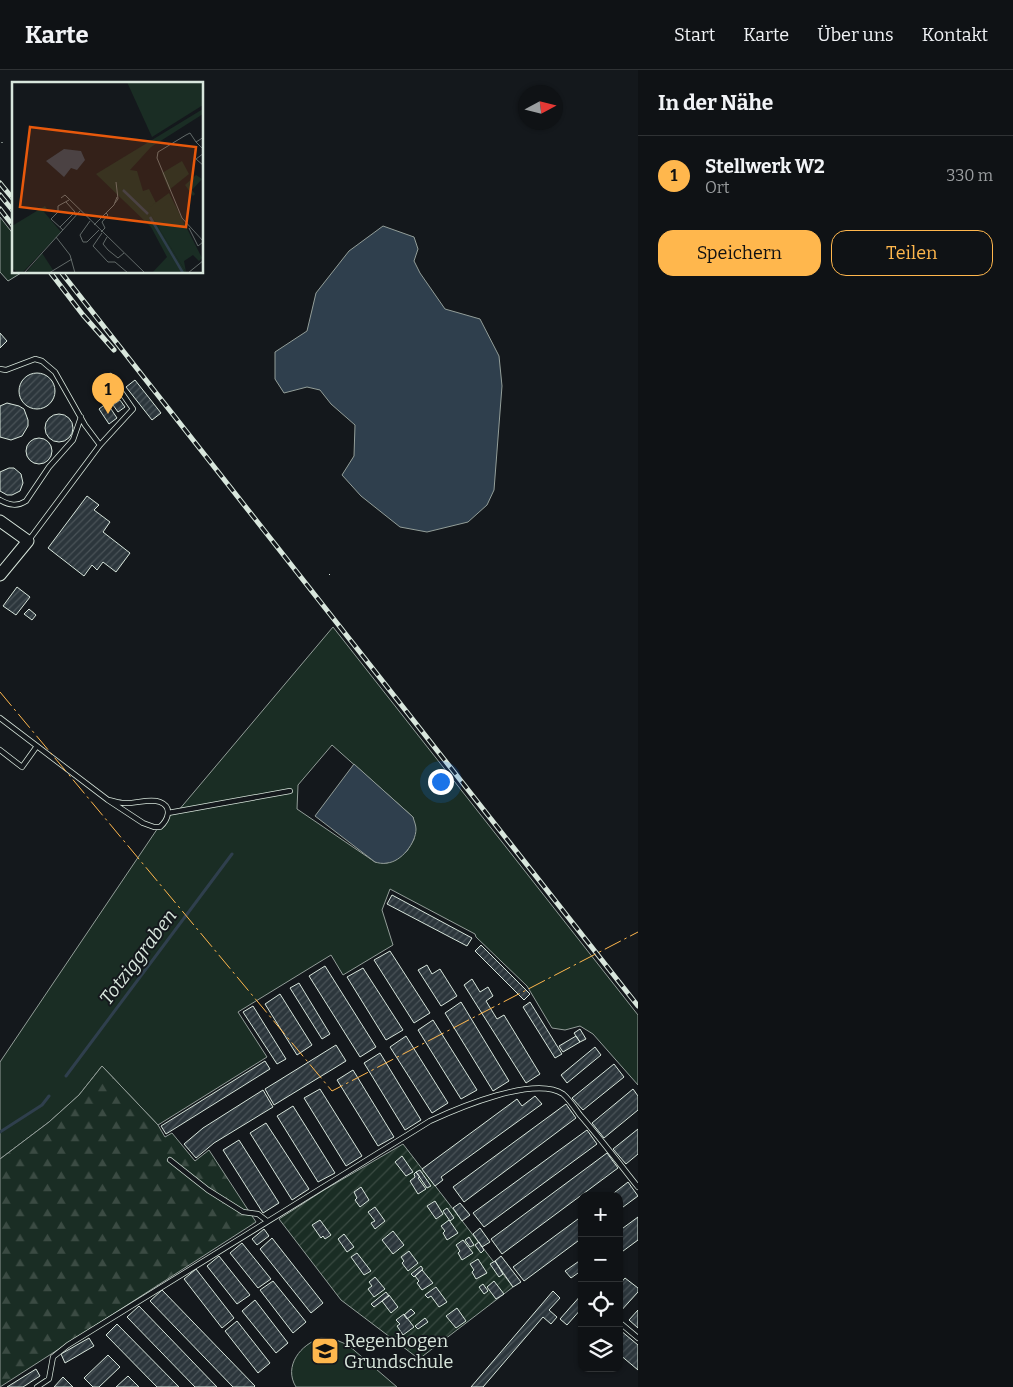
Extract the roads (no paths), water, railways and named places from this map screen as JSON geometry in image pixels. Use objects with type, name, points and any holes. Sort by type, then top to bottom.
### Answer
[{"type":"street","points":[[0,521],[28,541],[0,575]]},
{"type":"lane","points":[[0,369],[6,370],[30,360],[42,361],[54,372],[100,444]]},
{"type":"lane","points":[[28,541],[100,444],[133,409],[110,376]]},
{"type":"lane","points":[[0,500],[12,505],[22,504],[26,501],[49,467],[73,440],[81,417]]},
{"type":"lane","points":[[0,718],[108,800],[143,823],[160,827],[168,819],[166,806],[161,802],[123,803],[108,800]]},
{"type":"lane","points":[[0,750],[22,767],[37,746]]},
{"type":"lane","points":[[168,813],[290,791]]},
{"type":"lane","points":[[37,1387],[49,1379],[53,1357],[68,1345],[430,1121],[458,1108],[522,1090],[539,1089],[563,1094],[638,1187]]},
{"type":"lane","points":[[170,1160],[208,1190],[243,1212],[258,1214],[267,1221]]},
{"type":"lane","points":[[623,1325],[638,1338]]},
{"type":"water","points":[[383,226],[414,237],[418,249],[414,261],[445,309],[480,319],[499,356],[502,386],[494,490],[487,505],[468,522],[427,532],[400,527],[361,496],[342,475],[354,456],[355,425],[331,404],[320,390],[307,387],[284,393],[275,379],[275,352],[307,331],[316,293],[349,251]]},
{"type":"water","points":[[354,764],[413,817],[416,829],[411,846],[392,862],[375,862],[315,816]]},
{"type":"waterway","name":"Totziggraben","points":[[66,1076],[232,854]]},
{"type":"waterway","name":"Totziggraben","points":[[0,1132],[42,1105],[49,1096]]},
{"type":"railway","points":[[0,183],[12,198]]},
{"type":"railway","points":[[0,195],[12,210]]},
{"type":"railway","points":[[0,209],[12,224]]},
{"type":"railway","points":[[52,274],[83,315],[114,350]]},
{"type":"railway","points":[[63,274],[638,1006]]},
{"type":"place","name":"Stellwerk W2","points":[[108,414]]},
{"type":"place","name":"Regenbogen Grundschule","points":[[325,1351]]}]
